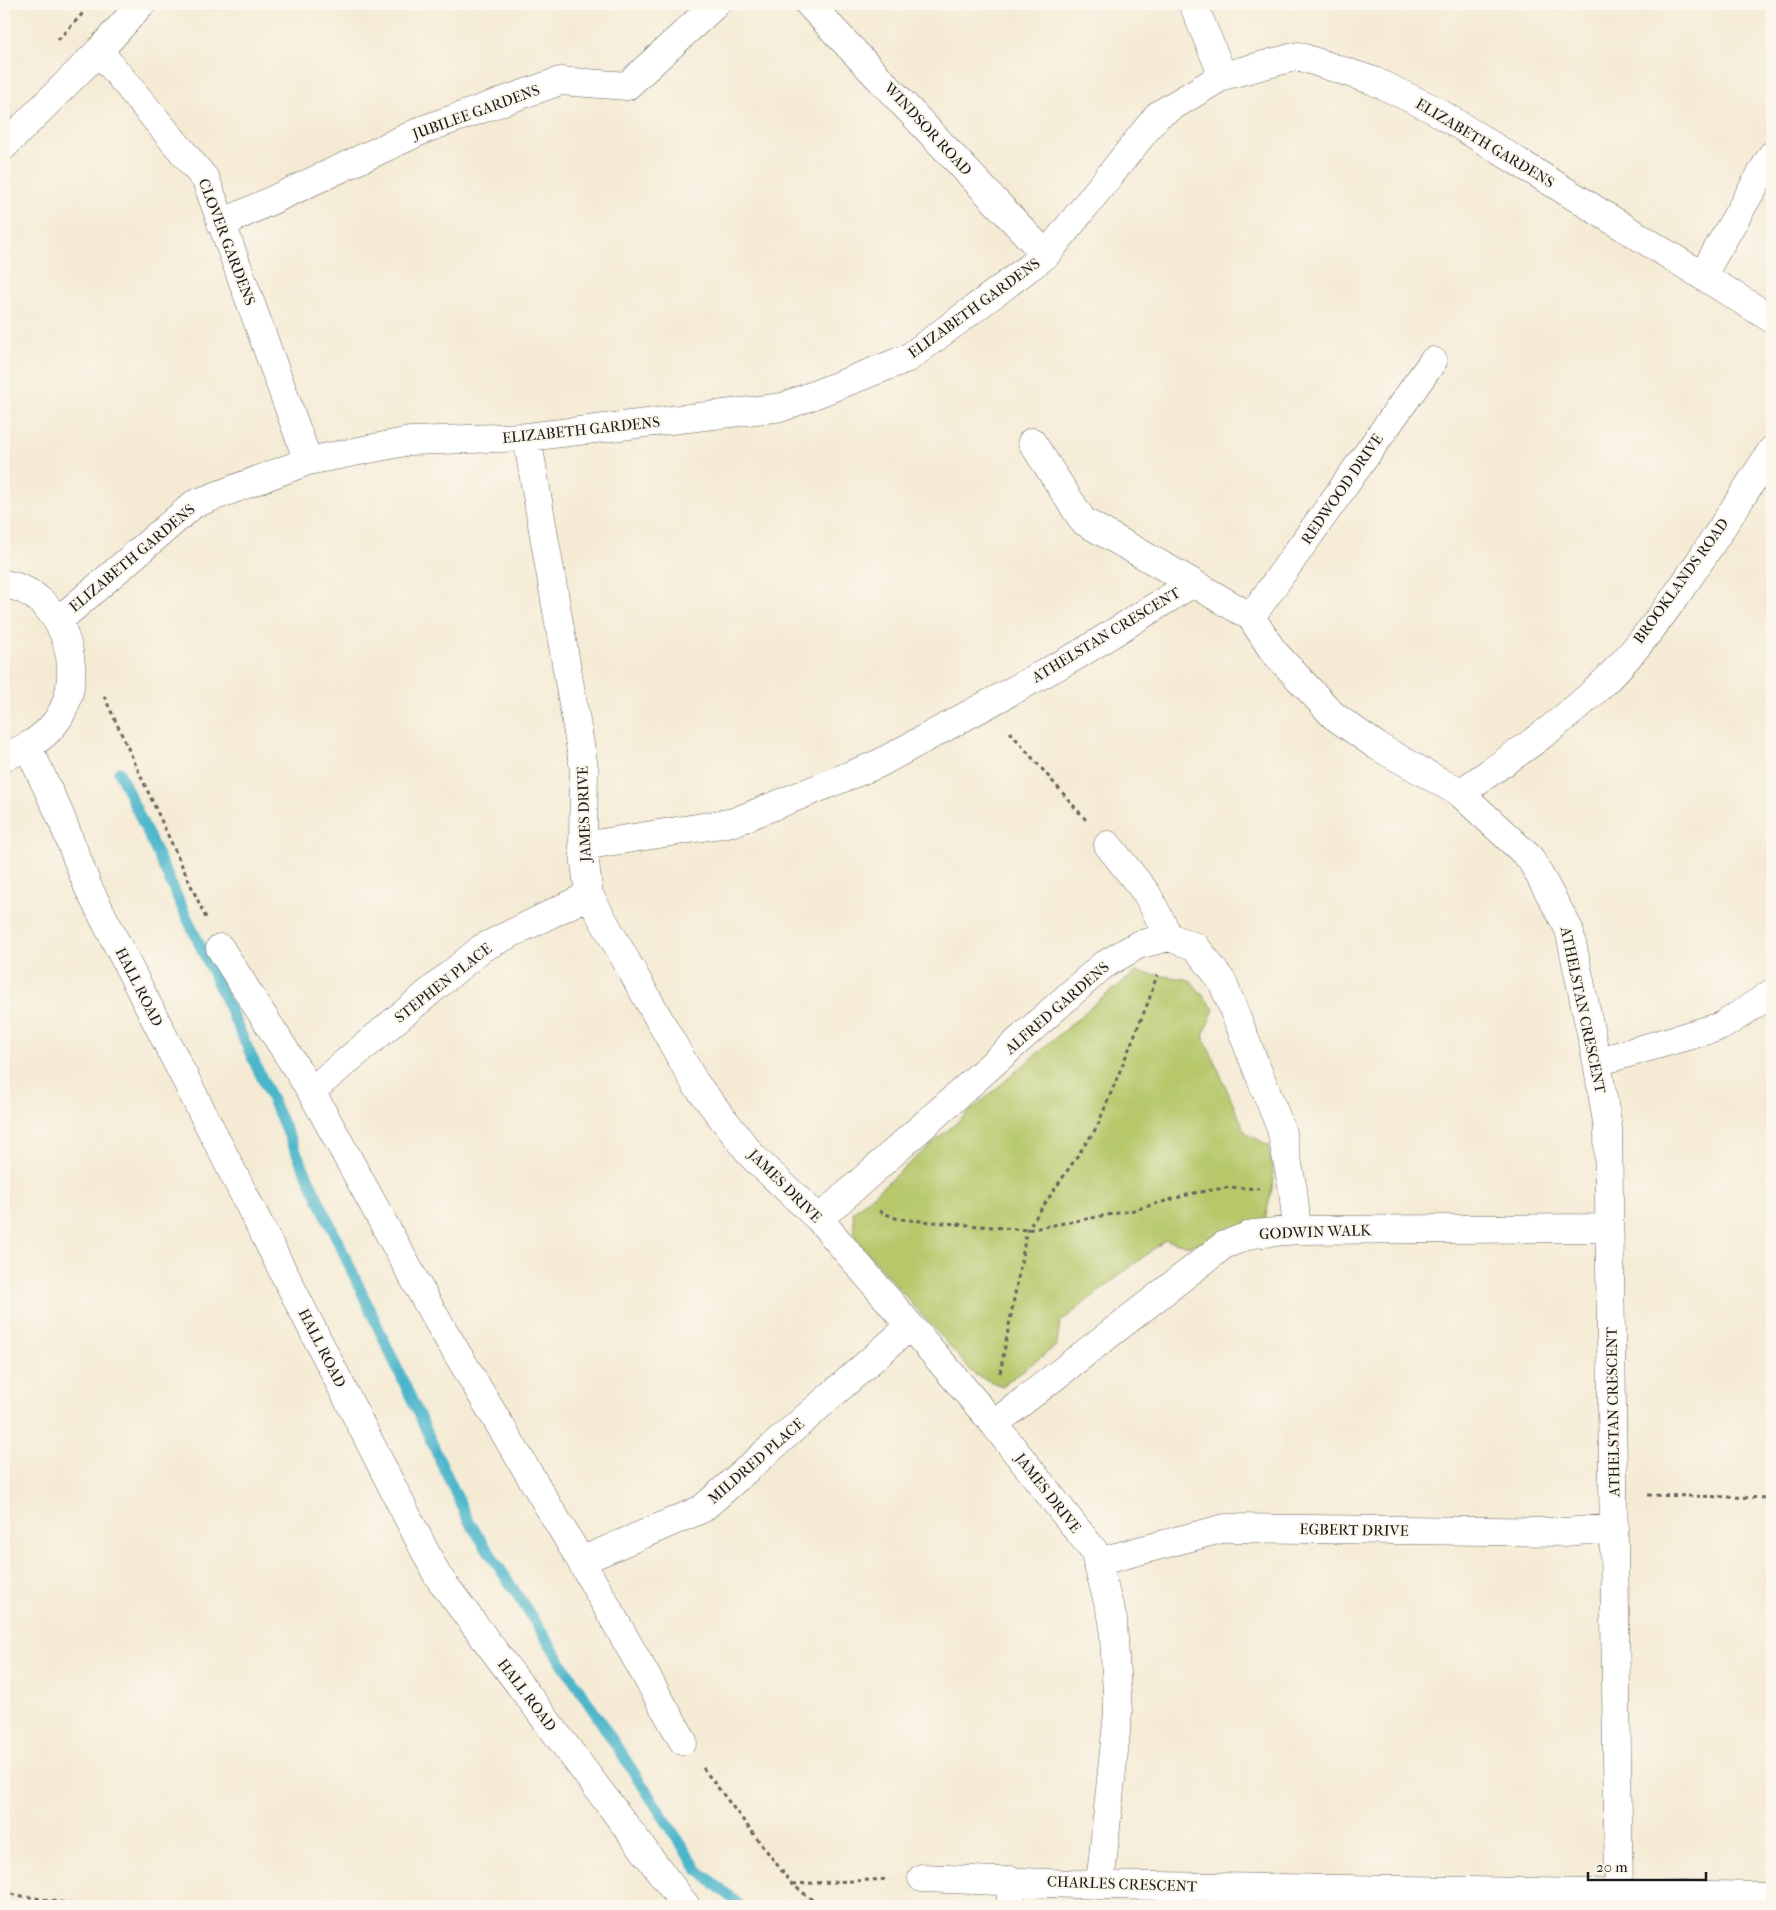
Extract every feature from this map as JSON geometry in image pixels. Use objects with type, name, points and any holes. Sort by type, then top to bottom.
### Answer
[{"type":"street","points":[[4,146],[99,50],[141,4]]},
{"type":"street","name":"JUBILEE GARDENS","points":[[221,224],[425,128],[560,81],[626,86],[716,4]]},
{"type":"street","name":"WINDSOR ROAD","points":[[809,4],[1046,255]]},
{"type":"street","points":[[1193,4],[1222,76]]},
{"type":"street","name":"CLOVER GARDENS","points":[[99,50],[206,180],[308,461]]},
{"type":"street","name":"ELIZABETH GARDENS","points":[[58,621],[194,504],[308,461],[410,441],[527,437],[783,408],[908,358],[1046,255],[1158,115],[1222,76],[1298,56],[1374,81],[1433,109],[1772,319]]},
{"type":"street","points":[[1702,276],[1772,155]]},
{"type":"street","name":"REDWOOD DRIVE","points":[[1251,617],[1433,361]]},
{"type":"street","name":"JAMES DRIVE","points":[[527,437],[584,768],[583,846],[589,896],[695,1083],[753,1157],[819,1219],[994,1424],[1094,1551],[1113,1620],[1118,1713],[1100,1885]]},
{"type":"street","points":[[1032,442],[1083,521],[1193,582]]},
{"type":"street","name":"BROOKLANDS ROAD","points":[[1460,793],[1544,736],[1600,686],[1650,629],[1772,450]]},
{"type":"street","name":"ATHELSTAN CRESCENT","points":[[583,846],[734,822],[878,764],[1122,629],[1193,582],[1251,617],[1273,651],[1334,716],[1377,746],[1460,793],[1530,858],[1569,929],[1597,1062],[1608,1128],[1619,1892]]},
{"type":"street","points":[[4,584],[10,585],[37,599],[58,621],[70,648],[72,677],[66,704],[50,729],[16,752]]},
{"type":"street","name":"HALL ROAD","points":[[16,752],[60,815],[88,887],[436,1575],[686,1906]]},
{"type":"street","points":[[1108,845],[1147,894],[1169,936],[1196,947],[1222,981],[1281,1129],[1297,1230]]},
{"type":"street","name":"STEPHEN PLACE","points":[[311,1091],[482,948],[589,896]]},
{"type":"street","name":"ALFRED GARDENS","points":[[819,1219],[1102,966],[1138,945],[1169,936]]},
{"type":"street","points":[[220,948],[311,1091],[430,1308],[581,1561],[683,1741]]},
{"type":"street","points":[[1597,1062],[1722,1026],[1772,993]]},
{"type":"street","name":"GODWIN WALK","points":[[994,1424],[1224,1245],[1253,1234],[1297,1230],[1609,1228]]},
{"type":"street","name":"MILDRED PLACE","points":[[581,1561],[702,1509],[910,1326]]},
{"type":"street","name":"EGBERT DRIVE","points":[[1097,1562],[1225,1528],[1564,1532],[1614,1528]]},
{"type":"street","name":"CHARLES CRESCENT","points":[[922,1878],[1011,1893],[1100,1885],[1619,1892],[1690,1901],[1772,1896]]},
{"type":"path","points":[[103,694],[220,948]]},
{"type":"path","points":[[986,705],[1108,845]]},
{"type":"path","points":[[994,1424],[1000,1376],[1027,1230],[1097,1127],[1149,1000],[1169,936]]},
{"type":"path","points":[[844,1197],[898,1219],[1027,1230],[1134,1210],[1194,1193],[1230,1187],[1292,1190]]},
{"type":"path","points":[[1614,1495],[1772,1498]]},
{"type":"path","points":[[683,1741],[792,1884],[820,1906]]},
{"type":"path","points":[[792,1884],[922,1878]]},
{"type":"path","points":[[4,1893],[85,1906]]},
{"type":"green space","points":[[1136,972],[1190,980],[1214,1009],[1203,1035],[1246,1133],[1268,1145],[1274,1179],[1265,1220],[1190,1246],[1165,1240],[1060,1322],[1057,1345],[1002,1386],[975,1375],[855,1239],[853,1212],[1098,1001]]},
{"type":"waterway","points":[[119,772],[468,1520],[698,1870],[741,1906]]}]
